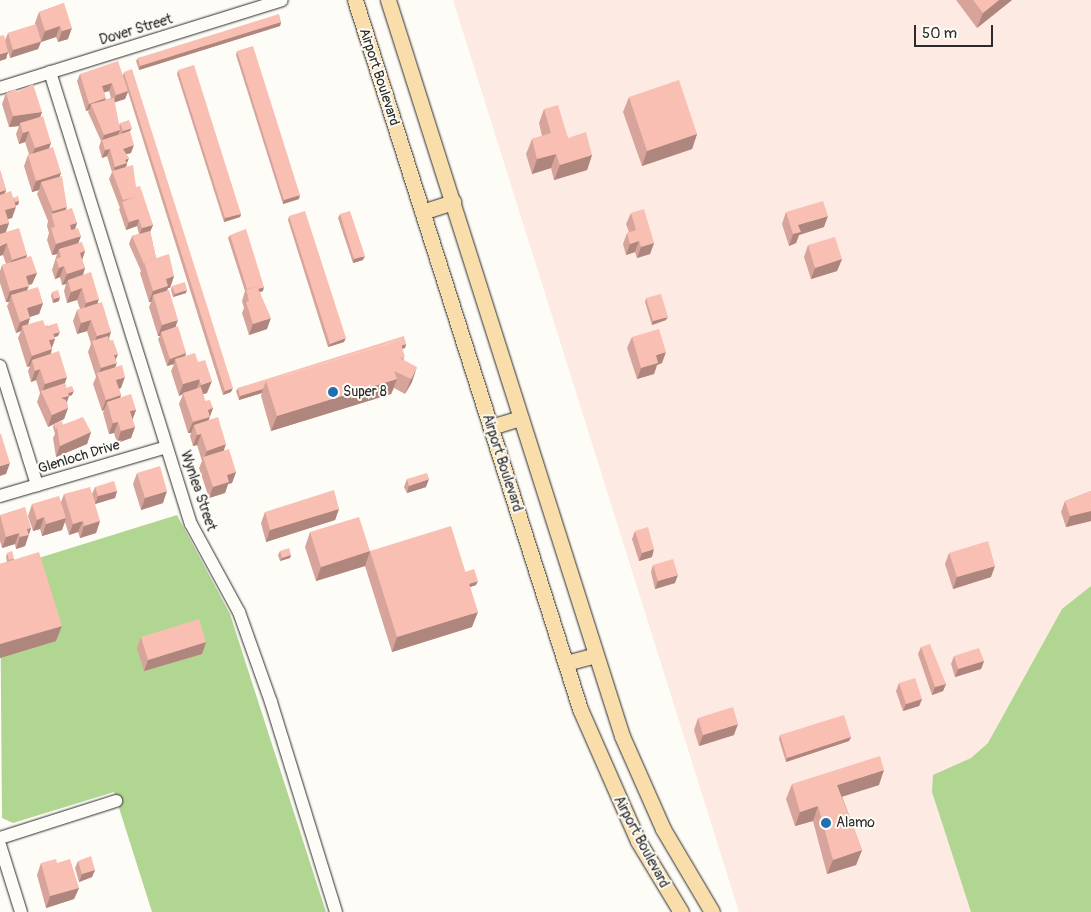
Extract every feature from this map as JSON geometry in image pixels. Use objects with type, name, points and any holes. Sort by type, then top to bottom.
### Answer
[{"type":"main road","name":"Airport Boulevard","points":[[355,0],[580,709],[638,840],[681,912]]},
{"type":"main road","name":"Airport Boulevard","points":[[388,0],[521,418],[594,656],[622,736],[663,829],[712,912]]},
{"type":"main road","points":[[422,212],[453,202]]},
{"type":"main road","points":[[491,427],[521,418]]},
{"type":"main road","points":[[566,664],[594,656]]},
{"type":"main road","points":[[638,840],[663,829]]},
{"type":"street","name":"Dover Street","points":[[0,88],[282,0]]},
{"type":"street","name":"Wynlea Street","points":[[50,72],[192,524],[239,612],[271,702],[336,912]]},
{"type":"street","points":[[0,366],[37,485]]},
{"type":"street","name":"Glenloch Drive","points":[[0,496],[166,446]]},
{"type":"street","points":[[0,838],[116,801]]},
{"type":"street","points":[[0,845],[21,912]]},
{"type":"shaded area","points":[[453,0],[1091,0],[1091,912],[739,912]]},
{"type":"green space","points":[[177,515],[230,614],[326,912],[152,912],[114,792],[13,823],[2,818],[0,570]]},
{"type":"green space","points":[[1091,586],[1091,912],[971,912],[932,792],[933,775],[971,758],[988,743],[1062,609]]},
{"type":"building","points":[[973,0],[999,0],[983,13]]},
{"type":"building","points":[[64,3],[72,28],[62,31],[60,26],[45,31],[39,12]]},
{"type":"building","points":[[279,14],[281,22],[140,66],[138,58]]},
{"type":"building","points":[[36,24],[41,41],[13,50],[8,33]]},
{"type":"building","points":[[4,35],[8,52],[0,54],[0,36]]},
{"type":"building","points":[[253,46],[300,195],[284,200],[237,51]]},
{"type":"building","points":[[118,61],[128,91],[116,95],[112,83],[102,86],[106,98],[89,104],[80,74]]},
{"type":"building","points":[[194,65],[241,214],[225,218],[178,70]]},
{"type":"building","points":[[132,69],[233,388],[225,391],[124,72]]},
{"type":"building","points":[[679,80],[697,134],[647,151],[629,97]]},
{"type":"building","points":[[33,84],[42,112],[13,116],[6,93],[16,89],[17,92]]},
{"type":"building","points":[[114,98],[120,130],[104,135],[91,104]]},
{"type":"building","points":[[558,105],[568,138],[586,132],[592,155],[560,165],[556,154],[537,159],[532,139],[551,133],[544,109]]},
{"type":"building","points":[[43,116],[51,143],[35,148],[29,131],[23,133],[20,123]]},
{"type":"building","points":[[129,120],[132,128],[123,131],[120,123]]},
{"type":"building","points":[[130,131],[134,145],[123,149],[129,158],[125,160],[127,163],[115,167],[110,149],[105,150],[102,140]]},
{"type":"building","points":[[53,147],[61,173],[36,181],[28,155]]},
{"type":"building","points":[[133,165],[136,187],[140,186],[153,225],[142,228],[139,219],[129,222],[122,202],[134,197],[123,200],[112,171]]},
{"type":"building","points":[[0,170],[6,190],[0,192]]},
{"type":"building","points":[[62,176],[67,207],[53,211],[41,182]]},
{"type":"building","points":[[11,191],[16,207],[5,210],[9,223],[0,225],[0,195]]},
{"type":"building","points":[[18,196],[19,201],[15,202],[13,198]]},
{"type":"building","points":[[823,201],[828,216],[798,225],[801,232],[793,234],[786,212]]},
{"type":"building","points":[[72,208],[77,223],[70,225],[71,230],[78,228],[81,236],[56,244],[51,228],[55,227],[51,214]]},
{"type":"building","points":[[644,209],[654,243],[641,247],[639,241],[630,244],[627,233],[636,230],[631,213]]},
{"type":"building","points":[[305,211],[346,338],[330,344],[289,216]]},
{"type":"building","points":[[350,211],[365,256],[354,259],[340,214]]},
{"type":"building","points":[[19,228],[27,255],[12,260],[7,243],[0,246],[0,234]]},
{"type":"building","points":[[246,229],[264,287],[258,289],[257,286],[247,289],[230,235]]},
{"type":"building","points":[[150,231],[156,258],[144,262],[144,264],[132,236]]},
{"type":"building","points":[[835,237],[842,259],[815,268],[808,245]]},
{"type":"building","points":[[82,242],[85,251],[80,253],[85,268],[67,274],[64,266],[59,268],[56,259],[61,257],[59,249]]},
{"type":"building","points":[[169,254],[174,276],[166,279],[168,286],[153,291],[144,262]]},
{"type":"building","points":[[31,256],[37,273],[26,276],[29,286],[10,291],[2,265]]},
{"type":"building","points":[[91,272],[99,299],[86,303],[82,288],[71,292],[68,280]]},
{"type":"building","points":[[185,282],[187,290],[175,294],[172,286]]},
{"type":"building","points":[[257,286],[271,318],[253,324],[246,302],[249,301],[246,290]]},
{"type":"building","points":[[38,287],[43,303],[27,308],[30,318],[20,322],[11,295]]},
{"type":"building","points":[[58,290],[60,297],[54,299],[52,292]]},
{"type":"building","points":[[169,290],[178,320],[162,325],[153,295]]},
{"type":"building","points":[[661,294],[668,317],[653,321],[646,298]]},
{"type":"building","points":[[102,302],[111,332],[97,336],[91,320],[81,323],[77,310]]},
{"type":"building","points":[[43,320],[46,328],[51,327],[55,339],[49,340],[52,349],[32,356],[22,326]]},
{"type":"building","points":[[57,323],[60,332],[53,334],[50,325]]},
{"type":"building","points":[[178,326],[186,353],[170,359],[161,332]]},
{"type":"building","points":[[659,329],[666,352],[656,355],[658,363],[641,368],[632,337]]},
{"type":"building","points":[[108,336],[109,341],[113,340],[118,354],[114,355],[117,363],[101,368],[92,341]]},
{"type":"building","points":[[404,336],[406,344],[401,346],[400,340],[266,381],[263,389],[240,396],[238,388]]},
{"type":"building","points":[[400,340],[405,357],[400,358],[417,367],[411,379],[394,371],[397,379],[277,416],[266,381]]},
{"type":"building","points":[[59,351],[67,377],[45,384],[40,369],[35,371],[32,360]]},
{"type":"building","points":[[195,353],[198,362],[205,360],[212,381],[201,385],[200,379],[183,384],[175,359]]},
{"type":"building","points":[[122,365],[125,377],[116,380],[121,395],[106,400],[97,373]]},
{"type":"building","points":[[65,383],[69,396],[61,398],[66,400],[68,408],[52,415],[41,391]]},
{"type":"building","points":[[72,386],[74,391],[68,393],[66,388]]},
{"type":"building","points":[[201,387],[205,401],[210,400],[213,408],[208,410],[210,417],[193,422],[183,393]]},
{"type":"building","points":[[131,394],[136,410],[130,411],[135,427],[121,431],[118,422],[113,423],[107,402]]},
{"type":"building","points":[[83,417],[91,432],[60,446],[57,427]]},
{"type":"building","points":[[218,417],[226,444],[207,451],[201,434],[197,435],[194,425]]},
{"type":"building","points":[[62,421],[63,425],[57,427],[56,430],[54,424]]},
{"type":"building","points":[[0,434],[10,463],[0,466]]},
{"type":"building","points":[[229,449],[236,472],[227,475],[229,482],[213,487],[203,457]]},
{"type":"building","points":[[160,466],[167,491],[145,498],[137,473]]},
{"type":"building","points":[[427,473],[429,479],[409,486],[407,479]]},
{"type":"building","points":[[114,481],[117,491],[98,496],[95,487]]},
{"type":"building","points":[[90,487],[100,521],[84,526],[83,521],[73,524],[64,494]]},
{"type":"building","points":[[334,490],[339,509],[270,530],[265,512]]},
{"type":"building","points":[[1091,491],[1091,511],[1070,516],[1065,501]]},
{"type":"building","points":[[59,496],[66,518],[46,524],[44,517],[37,520],[32,504]]},
{"type":"building","points":[[25,507],[31,528],[27,529],[29,535],[20,537],[19,533],[6,537],[0,515]]},
{"type":"building","points":[[359,517],[370,551],[321,567],[310,532]]},
{"type":"building","points":[[451,526],[478,612],[397,637],[370,551]]},
{"type":"building","points":[[648,527],[654,549],[642,553],[635,531]]},
{"type":"building","points":[[988,541],[995,566],[957,577],[949,553]]},
{"type":"building","points":[[289,548],[291,555],[282,558],[280,551]]},
{"type":"building","points":[[12,551],[14,558],[9,560],[7,553]]},
{"type":"building","points":[[39,552],[62,626],[0,644],[0,564]]},
{"type":"building","points":[[673,559],[678,575],[658,581],[653,565]]},
{"type":"building","points":[[474,569],[478,581],[469,584],[465,572]]},
{"type":"building","points":[[199,619],[206,642],[148,660],[141,637]]},
{"type":"building","points":[[930,644],[946,684],[935,687],[921,647]]},
{"type":"building","points":[[979,648],[984,661],[958,669],[954,656]]},
{"type":"building","points":[[915,678],[922,699],[906,704],[899,683]]},
{"type":"building","points":[[733,707],[738,724],[703,735],[698,718]]},
{"type":"building","points":[[844,715],[851,737],[787,758],[780,735]]},
{"type":"building","points":[[880,756],[884,770],[837,785],[862,850],[833,860],[818,806],[800,812],[792,784]]},
{"type":"building","points":[[91,856],[95,870],[82,874],[78,861]]},
{"type":"building","points":[[56,859],[57,863],[70,859],[79,888],[50,896],[41,863]]},
{"type":"place","name":"Super 8","points":[[333,392]]},
{"type":"place","name":"Alamo","points":[[826,823]]}]
